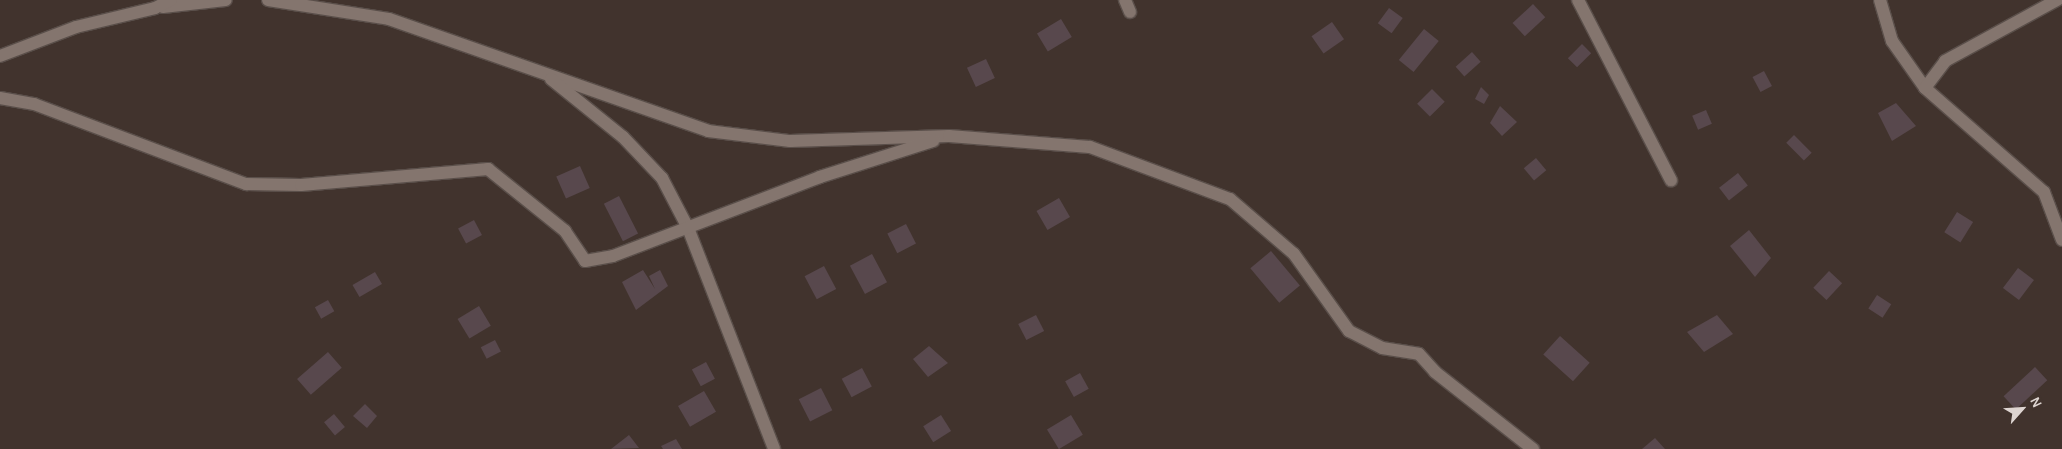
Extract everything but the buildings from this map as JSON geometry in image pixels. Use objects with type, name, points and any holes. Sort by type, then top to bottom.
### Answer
[{"type":"street","points":[[155,8],[171,0]]},
{"type":"street","points":[[0,56],[76,27],[155,8],[226,0]]},
{"type":"street","points":[[268,0],[389,19],[708,131],[790,141],[949,136],[1090,147],[1230,199],[1294,254],[1349,331],[1382,348],[1419,354],[1435,372],[1533,449]]},
{"type":"street","points":[[1125,0],[1130,12]]},
{"type":"street","points":[[1578,0],[1671,180]]},
{"type":"street","points":[[1880,0],[1892,41],[1925,88],[2044,192],[2062,240]]},
{"type":"street","points":[[1925,88],[1945,62],[2057,0]]},
{"type":"street","points":[[543,73],[623,136],[662,178],[688,228],[774,449]]},
{"type":"street","points":[[0,98],[34,104],[246,184],[301,185],[488,169],[565,231],[585,261],[613,256],[820,177],[949,136]]}]
